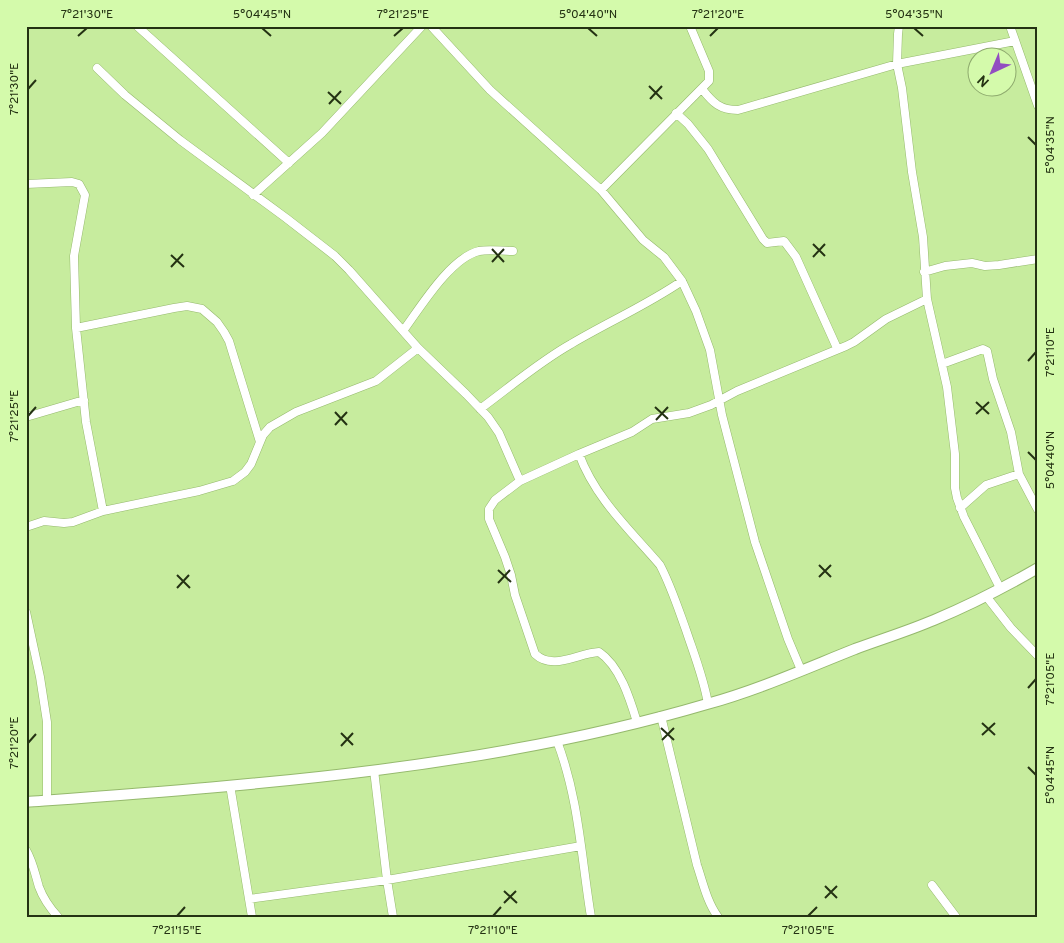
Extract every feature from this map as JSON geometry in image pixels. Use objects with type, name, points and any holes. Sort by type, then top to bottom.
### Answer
[{"type":"street","points":[[137,26],[289,163]]},
{"type":"street","points":[[253,195],[322,133],[422,26]]},
{"type":"street","points":[[431,26],[490,90],[601,190],[643,240],[664,256],[682,282],[696,312],[710,350],[720,400],[755,542],[788,639],[801,670]]},
{"type":"street","points":[[601,190],[707,84],[710,77],[690,26]]},
{"type":"street","points":[[900,26],[897,64],[923,237],[927,299],[947,387],[955,454],[955,488],[960,508],[1000,588]]},
{"type":"street","points":[[1010,26],[1038,106]]},
{"type":"street","points":[[702,89],[717,106],[723,109],[738,110],[897,64],[1015,40]]},
{"type":"street","points":[[97,68],[125,95],[180,140],[335,256],[376,298],[418,348],[480,409],[500,433],[520,481]]},
{"type":"street","points":[[676,113],[688,124],[708,149],[763,240],[767,243],[784,242],[790,248],[796,257],[837,348]]},
{"type":"street","points":[[26,184],[72,182],[79,184],[84,190],[85,195],[74,256],[76,328],[86,422],[103,511]]},
{"type":"street","points":[[403,331],[455,264],[467,256],[480,251],[513,251]]},
{"type":"street","points":[[924,272],[945,266],[999,265],[1038,259]]},
{"type":"street","points":[[480,409],[554,354],[623,315],[658,298],[682,282]]},
{"type":"street","points":[[637,722],[631,702],[619,676],[604,655],[599,652],[547,662],[541,660],[535,654],[515,595],[505,557],[489,519],[489,509],[495,500],[520,481],[632,432],[652,419],[689,413],[711,405],[737,391],[854,342],[886,319],[927,299]]},
{"type":"street","points":[[76,328],[187,306],[202,309],[217,322],[229,341],[260,442]]},
{"type":"street","points":[[26,527],[44,521],[73,522],[103,511],[199,491],[233,481],[245,472],[251,464],[266,431],[288,416],[376,381],[418,348]]},
{"type":"street","points":[[942,364],[983,349],[987,351],[993,379],[1011,432],[1019,474],[1038,510]]},
{"type":"street","points":[[26,417],[84,400]]},
{"type":"street","points":[[579,454],[593,484],[610,509],[650,554],[666,576],[694,653],[708,704]]},
{"type":"street","points":[[960,508],[986,485],[1019,474]]},
{"type":"street","points":[[26,802],[230,785],[374,770],[450,761],[557,741],[708,704],[936,619],[986,596],[1038,568]]},
{"type":"street","points":[[986,596],[1011,628],[1038,656]]},
{"type":"street","points":[[26,612],[40,677],[47,722],[47,801]]},
{"type":"street","points":[[661,716],[697,865],[704,888],[718,917]]},
{"type":"street","points":[[557,741],[572,784],[591,917]]},
{"type":"street","points":[[374,770],[387,880],[394,917]]},
{"type":"street","points":[[230,785],[252,917]]},
{"type":"street","points":[[249,899],[387,880],[581,846]]},
{"type":"street","points":[[26,850],[33,863],[39,886],[49,906],[58,917]]},
{"type":"street","points":[[932,885],[956,917]]}]
